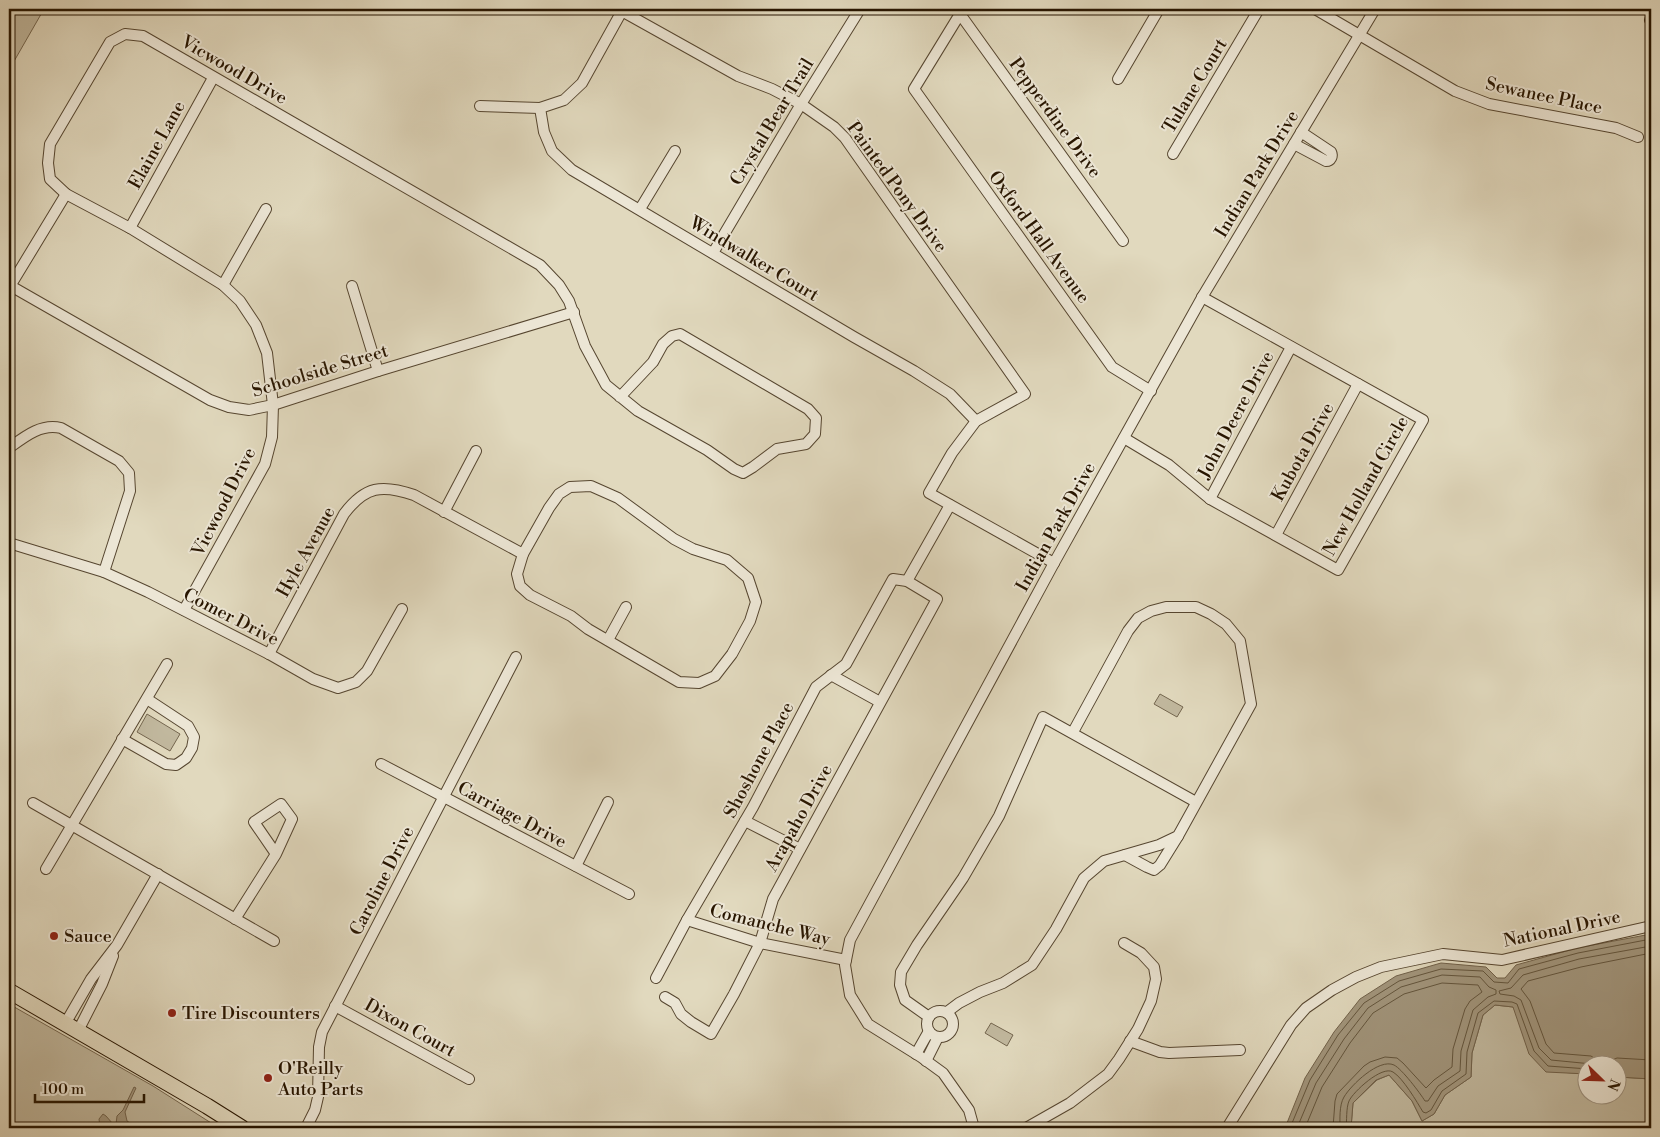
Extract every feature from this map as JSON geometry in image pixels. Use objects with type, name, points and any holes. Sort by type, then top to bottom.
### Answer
[{"type":"highway","points":[[9,991],[242,1128]]},
{"type":"street","name":"Crystal Bear Trail","points":[[713,253],[801,104],[860,9]]},
{"type":"street","points":[[1118,79],[1159,9]]},
{"type":"street","name":"Tulane Court","points":[[1173,154],[1259,9]]},
{"type":"street","name":"Sewanee Place","points":[[1315,9],[1455,91],[1489,104],[1616,128],[1638,137]]},
{"type":"street","name":"Indian Park Drive","points":[[974,1128],[969,1110],[943,1073],[868,1024],[850,995],[845,965],[850,940],[1054,564],[1202,297],[1375,9]]},
{"type":"street","name":"Painted Pony Drive","points":[[620,10],[738,76],[772,89],[801,104],[834,127],[845,138],[1025,394],[976,420]]},
{"type":"street","points":[[480,106],[540,108],[564,100],[582,83],[620,10]]},
{"type":"street","name":"Oxford Hall Avenue","points":[[961,11],[914,89],[1112,367],[1151,390]]},
{"type":"street","name":"Pepperdine Drive","points":[[961,11],[1123,241]]},
{"type":"street","name":"Vicwood Drive","points":[[184,610],[265,464],[272,437],[273,405],[267,353],[256,325],[240,301],[223,285],[130,228],[66,194],[50,179],[48,163],[50,144],[110,42],[125,34],[143,36],[540,266],[559,285],[569,301],[585,346],[606,385],[620,397],[638,411],[707,450],[734,469],[743,473],[777,448],[806,444],[815,434],[816,418],[808,409],[680,334],[672,336],[663,344],[653,362],[620,397]]},
{"type":"street","name":"Elaine Lane","points":[[130,228],[214,78]]},
{"type":"street","name":"Windwalker Court","points":[[540,108],[544,132],[552,151],[572,170],[914,371],[950,394],[976,420]]},
{"type":"street","points":[[1294,144],[1326,161],[1332,157],[1331,152],[1301,132]]},
{"type":"street","points":[[640,209],[675,151]]},
{"type":"street","points":[[9,287],[66,194]]},
{"type":"street","points":[[223,285],[266,209]]},
{"type":"street","points":[[352,286],[378,371]]},
{"type":"street","name":"Schoolside Street","points":[[9,287],[210,400],[229,407],[249,410],[273,405],[574,312]]},
{"type":"street","name":"New Holland Circle","points":[[1124,438],[1169,465],[1210,499],[1338,570],[1411,443],[1423,420],[1202,297]]},
{"type":"street","name":"John Deere Drive","points":[[1210,499],[1291,347]]},
{"type":"street","name":"Kubota Drive","points":[[1276,535],[1358,384]]},
{"type":"street","points":[[976,420],[952,453],[930,493],[1054,564]]},
{"type":"street","points":[[9,448],[28,434],[51,426],[61,428],[120,461],[129,473],[130,491],[104,572]]},
{"type":"street","points":[[444,512],[476,450]]},
{"type":"street","points":[[591,486],[618,498],[674,539],[693,549],[728,560],[748,578],[756,602],[750,622],[732,654],[715,676],[699,683],[679,682],[608,640],[588,629],[571,616],[530,595],[520,586],[517,574],[523,554],[549,508],[559,494],[570,487],[591,486]]},
{"type":"street","name":"Hyle Avenue","points":[[270,654],[344,514],[354,500],[367,492],[383,488],[414,495],[523,554]]},
{"type":"street","points":[[907,581],[950,505]]},
{"type":"street","name":"Comer Drive","points":[[9,543],[104,572],[270,654],[313,679],[338,688],[356,682],[367,671],[402,609]]},
{"type":"street","name":"Shoshone Place","points":[[656,978],[687,920],[746,820],[816,687],[846,664],[893,579],[907,581]]},
{"type":"street","name":"Arapaho Drive","points":[[665,997],[675,1003],[681,1014],[711,1034],[760,943],[773,899],[936,599],[907,581]]},
{"type":"street","points":[[1073,732],[1128,631],[1138,618],[1151,611],[1166,607],[1196,606],[1226,624],[1240,641],[1251,704],[1160,865],[1154,870],[1125,855]]},
{"type":"street","points":[[608,640],[626,607]]},
{"type":"street","name":"Caroline Drive","points":[[306,1128],[315,1110],[318,1097],[319,1048],[322,1032],[516,657]]},
{"type":"street","points":[[46,869],[167,664]]},
{"type":"street","points":[[831,675],[880,702]]},
{"type":"street","points":[[122,739],[166,764],[176,765],[186,758],[192,748],[194,737],[188,726],[147,699]]},
{"type":"street","points":[[929,1016],[905,1000],[900,985],[901,972],[917,945],[963,878],[994,824],[1043,717],[1196,802]]},
{"type":"street","name":"Carriage Drive","points":[[381,764],[629,894]]},
{"type":"street","points":[[33,802],[274,941]]},
{"type":"street","points":[[576,866],[608,802]]},
{"type":"street","points":[[235,919],[276,854],[292,819],[281,804],[254,822],[276,854]]},
{"type":"street","points":[[746,820],[800,849]]},
{"type":"street","points":[[947,1012],[958,1003],[1003,983],[1032,964],[1056,929],[1084,878],[1104,862],[1159,845],[1178,836]]},
{"type":"street","points":[[71,1027],[91,978],[116,945],[158,874]]},
{"type":"street","name":"Comanche Way","points":[[687,920],[760,943],[846,960]]},
{"type":"street","name":"National Drive","points":[[1227,1128],[1291,1026],[1306,1008],[1332,990],[1356,977],[1381,968],[1443,954],[1502,960],[1651,926]]},
{"type":"street","points":[[1026,1128],[1070,1104],[1108,1074],[1130,1041],[1151,1000],[1156,979],[1154,967],[1141,953],[1124,943]]},
{"type":"street","points":[[71,1027],[102,984],[116,945]]},
{"type":"street","name":"Dixon Court","points":[[335,1006],[469,1079]]},
{"type":"street","points":[[916,1054],[934,1034],[948,1034],[953,1026],[951,1016],[947,1012],[937,1011],[929,1016],[927,1024],[934,1034]]},
{"type":"street","points":[[926,1061],[934,1034]]},
{"type":"street","points":[[1130,1041],[1160,1052],[1169,1053],[1240,1050]]},
{"type":"shaded area","points":[[9,9],[44,9],[9,70]]},
{"type":"shaded area","points":[[1160,694],[1183,707],[1177,717],[1154,704]]},
{"type":"shaded area","points":[[147,714],[180,734],[170,751],[137,732]]},
{"type":"shaded area","points":[[9,1004],[153,1086],[219,1128],[9,1128]]},
{"type":"shaded area","points":[[1495,1005],[1513,1007],[1546,1071],[1578,1073],[1578,1104],[1628,1104],[1628,1078],[1651,1079],[1651,1128],[1351,1128],[1353,1103],[1377,1080],[1389,1075],[1412,1101],[1422,1121],[1434,1114],[1445,1095],[1471,1077],[1472,1053],[1483,1015]]},
{"type":"shaded area","points":[[991,1023],[1013,1035],[1007,1046],[985,1033]]},
{"type":"water","points":[[1651,934],[1651,1079],[1628,1078],[1628,1054],[1578,1054],[1578,1074],[1546,1072],[1529,1054],[1513,1007],[1495,1005],[1483,1015],[1472,1053],[1471,1077],[1445,1095],[1434,1114],[1422,1121],[1412,1101],[1389,1075],[1376,1080],[1353,1103],[1351,1128],[1285,1128],[1305,1078],[1334,1032],[1360,999],[1396,976],[1441,963],[1486,967],[1497,978],[1505,978],[1516,965],[1577,948]]},
{"type":"water","points":[[134,1087],[136,1088],[125,1112],[127,1121],[135,1128],[100,1128],[99,1119],[103,1114],[113,1124],[116,1124],[117,1116],[123,1110]]},
{"type":"place","name":"Sauce","points":[[54,936]]},
{"type":"place","name":"Tire Discounters","points":[[172,1013]]},
{"type":"place","name":"O'Reilly Auto Parts","points":[[268,1078]]}]
